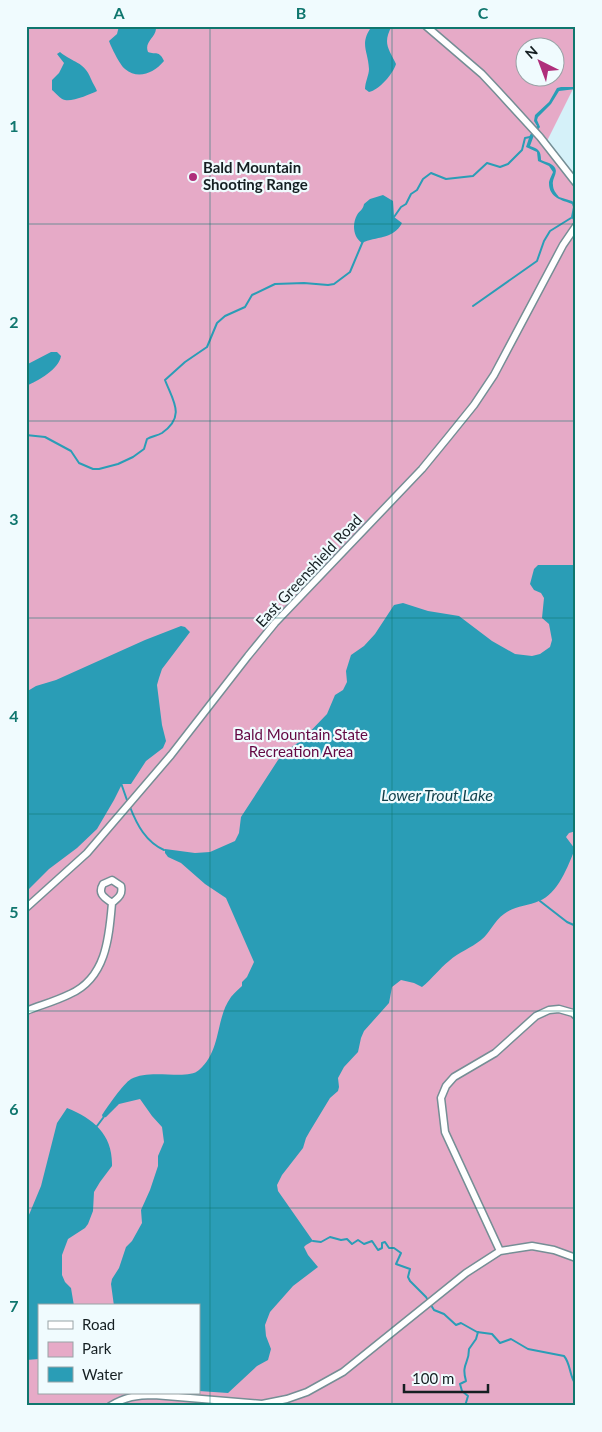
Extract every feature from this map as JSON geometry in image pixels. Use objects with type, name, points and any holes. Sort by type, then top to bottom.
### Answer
[{"type":"street","points":[[426,26],[482,74],[540,137],[576,183]]},
{"type":"street","name":"East Greenshield Road","points":[[26,908],[87,853],[176,748],[275,623],[422,469],[444,443],[474,405],[494,375],[563,245],[576,226]]},
{"type":"street","points":[[26,1011],[72,994],[92,978],[102,960],[109,940],[112,904]]},
{"type":"street","points":[[500,1251],[445,1132],[441,1098],[446,1086],[454,1077],[495,1053],[536,1016],[559,1008],[576,1016]]},
{"type":"street","points":[[110,1406],[121,1399],[137,1395],[262,1404],[287,1399],[308,1392],[343,1372],[466,1273],[500,1251],[532,1246],[554,1250],[576,1258]]},
{"type":"green space","name":"Bald Mountain State Recreation Area","points":[[26,26],[576,26],[576,83],[544,147],[576,182],[576,1406],[26,1406]]},
{"type":"water","points":[[119,26],[150,26],[156,29],[147,45],[147,49],[148,52],[159,54],[164,61],[156,69],[146,74],[135,74],[125,69],[118,60],[109,41],[117,34]]},
{"type":"water","points":[[372,26],[392,26],[387,42],[396,64],[385,81],[369,92],[365,89],[369,69],[365,43]]},
{"type":"water","points":[[60,52],[85,69],[97,91],[72,100],[65,100],[52,90],[52,80],[59,73],[64,63],[57,54]]},
{"type":"water","points":[[576,87],[576,89],[559,91],[551,104],[538,117],[537,120],[540,127],[534,135],[530,146],[538,150],[541,160],[555,168],[556,174],[553,182],[555,191],[559,197],[576,204],[574,221],[571,217],[572,204],[560,200],[551,192],[549,183],[553,172],[549,166],[538,161],[537,152],[526,147],[530,135],[537,126],[534,121],[535,115],[549,102],[557,88]]},
{"type":"water","points":[[383,195],[393,201],[394,217],[402,223],[389,235],[362,243],[355,234],[355,219],[364,204],[370,199]]},
{"type":"water","points":[[51,352],[57,352],[61,356],[59,361],[42,378],[26,386],[26,365]]},
{"type":"water","name":"Lower Trout Lake","points":[[538,565],[576,565],[576,831],[569,833],[566,837],[575,849],[566,871],[557,886],[546,897],[535,903],[512,909],[504,914],[481,940],[445,964],[422,987],[401,980],[392,987],[389,1003],[364,1031],[358,1052],[344,1067],[338,1078],[338,1091],[330,1098],[306,1138],[303,1148],[282,1175],[277,1185],[278,1191],[313,1241],[304,1247],[318,1267],[293,1286],[270,1312],[265,1325],[266,1336],[271,1349],[268,1360],[257,1366],[228,1393],[200,1391],[200,1304],[114,1304],[111,1284],[126,1247],[132,1241],[142,1223],[141,1210],[150,1190],[158,1166],[158,1156],[164,1142],[162,1127],[140,1099],[119,1104],[106,1117],[103,1118],[102,1115],[120,1090],[131,1079],[148,1074],[186,1074],[199,1070],[206,1062],[215,1044],[226,1006],[232,996],[242,986],[242,982],[247,977],[254,962],[226,898],[205,884],[181,863],[168,857],[165,849],[195,853],[210,852],[235,841],[239,833],[241,817],[278,760],[286,751],[302,740],[327,714],[335,695],[343,690],[347,682],[346,671],[351,655],[364,646],[375,634],[394,605],[403,603],[428,611],[459,616],[492,641],[515,654],[532,656],[540,654],[550,647],[552,640],[549,624],[542,618],[544,598],[530,584],[534,569]]},
{"type":"water","points":[[181,626],[190,632],[162,669],[157,685],[166,741],[163,748],[146,761],[131,784],[122,784],[97,829],[77,848],[49,869],[26,892],[26,692],[36,686],[56,680]]},
{"type":"water","points":[[67,1108],[86,1117],[105,1137],[109,1145],[112,1166],[94,1192],[93,1211],[88,1224],[68,1239],[62,1255],[62,1275],[65,1282],[71,1288],[74,1304],[38,1304],[38,1359],[26,1360],[26,1222],[41,1186],[57,1123]]},
{"type":"waterway","points":[[394,217],[401,207],[406,204],[411,194],[417,190],[423,179],[431,173],[446,179],[473,176],[487,163],[500,167],[508,164],[522,150],[525,138],[530,137]]},
{"type":"waterway","points":[[473,306],[537,261],[544,241],[550,231],[571,218]]},
{"type":"waterway","points":[[26,435],[45,437],[71,451],[79,463],[93,469],[118,464],[133,457],[144,449],[147,439],[162,433],[174,421],[176,408],[165,380],[185,362],[207,347],[217,323],[225,316],[245,307],[252,295],[275,284],[334,284],[350,272],[363,241]]},
{"type":"waterway","points":[[121,783],[128,803]]},
{"type":"waterway","points":[[130,807],[147,838],[164,850]]},
{"type":"waterway","points":[[540,901],[567,922],[576,926]]},
{"type":"waterway","points":[[97,1126],[103,1118]]},
{"type":"waterway","points":[[313,1241],[321,1242],[330,1237],[341,1240],[347,1239],[352,1244],[358,1240],[364,1244],[372,1241],[378,1250],[382,1248],[382,1243],[385,1242],[389,1248],[394,1248],[401,1253],[396,1264],[410,1269],[408,1277],[410,1281],[426,1297],[434,1310],[444,1314],[456,1325],[461,1323],[477,1332],[492,1334],[500,1343],[511,1339],[528,1349],[564,1356],[576,1385]]},
{"type":"waterway","points":[[465,1406],[468,1396],[462,1391],[460,1384],[466,1381],[464,1371],[469,1349],[476,1339],[478,1332]]},
{"type":"place","name":"Bald Mountain Shooting Range","points":[[193,177]]}]
